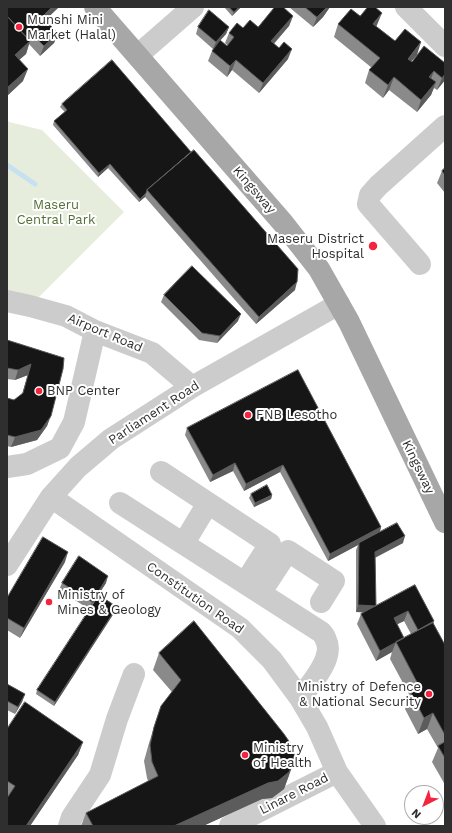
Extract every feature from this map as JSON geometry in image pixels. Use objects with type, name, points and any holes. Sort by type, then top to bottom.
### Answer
[{"type":"main road","name":"Kingsway","points":[[96,7],[283,223],[319,269],[339,304],[442,507]]},
{"type":"street","points":[[138,55],[193,7]]},
{"type":"street","points":[[406,7],[445,46]]},
{"type":"street","points":[[420,264],[368,204],[370,195],[378,186],[445,126]]},
{"type":"street","name":"Airport Road","points":[[7,301],[66,316],[95,331],[152,353],[192,387]]},
{"type":"street","name":"Parliament Road","points":[[7,565],[51,497],[78,467],[111,439],[192,387],[339,304]]},
{"type":"street","points":[[7,467],[27,464],[60,448],[74,422],[95,331]]},
{"type":"street","points":[[161,472],[270,544],[253,588]]},
{"type":"street","name":"Constitution Road","points":[[51,497],[240,628],[272,660],[300,698],[317,727],[337,772],[375,826]]},
{"type":"street","points":[[120,502],[321,632],[327,640],[328,650],[325,662],[300,698]]},
{"type":"street","points":[[184,543],[208,503]]},
{"type":"street","points":[[253,588],[288,550],[334,581],[321,602]]},
{"type":"street","points":[[69,826],[72,817],[100,775],[117,718],[134,674]]},
{"type":"street","name":"Linare Road","points":[[230,826],[337,772]]},
{"type":"green space","name":"Maseru Central Park","points":[[7,119],[9,122],[42,130],[124,212],[30,306],[7,300]]},
{"type":"building","points":[[7,7],[52,7],[38,21],[41,24],[45,20],[58,33],[44,46],[32,34],[27,38],[7,16]]},
{"type":"building","points":[[229,7],[239,7],[234,12]]},
{"type":"building","points":[[275,7],[283,7],[293,16],[271,41],[279,48],[284,42],[292,49],[263,83],[236,60],[230,66],[212,51],[220,40],[227,46],[234,37],[229,33],[237,23],[243,28],[250,20],[258,27]]},
{"type":"building","points":[[305,7],[327,7],[317,17]]},
{"type":"building","points":[[368,7],[375,7],[382,13],[373,24],[395,41],[405,29],[421,42],[408,59],[412,62],[424,46],[445,63],[445,74],[442,78],[434,71],[429,77],[436,82],[421,100],[394,77],[388,85],[369,70],[380,58],[338,24],[351,9],[360,16]]},
{"type":"building","points":[[209,10],[229,27],[216,42],[198,27]]},
{"type":"building","points":[[7,16],[30,41],[15,55],[28,69],[8,87],[7,86]]},
{"type":"building","points":[[112,60],[191,152],[147,190],[140,199],[110,164],[99,173],[54,121],[67,110],[62,104]]},
{"type":"building","points":[[194,150],[298,269],[297,282],[259,317],[147,190]]},
{"type":"building","points":[[445,168],[445,175],[442,171]]},
{"type":"building","points":[[192,266],[241,314],[220,336],[202,333],[164,295]]},
{"type":"building","name":"BNP Center","points":[[7,340],[64,358],[63,369],[51,416],[41,430],[15,437],[7,435],[7,398],[14,400],[23,393],[31,364],[18,370],[7,368]]},
{"type":"building","points":[[298,370],[381,527],[330,554],[283,465],[246,484],[235,463],[213,475],[187,428]]},
{"type":"building","points":[[267,485],[272,495],[255,503],[251,494]]},
{"type":"building","points":[[397,523],[405,536],[375,552],[376,606],[358,605],[359,543]]},
{"type":"building","points":[[43,537],[68,552],[24,628],[7,618],[7,598]]},
{"type":"building","points":[[79,556],[108,576],[92,602],[62,583]]},
{"type":"building","points":[[415,585],[434,621],[418,630],[408,611],[394,618],[404,638],[380,651],[361,614]]},
{"type":"building","points":[[99,595],[117,607],[55,702],[37,690]]},
{"type":"building","points":[[194,621],[293,747],[295,759],[289,772],[278,781],[268,783],[174,826],[93,826],[86,813],[158,776],[152,762],[150,745],[154,727],[161,706],[181,680],[159,653]]},
{"type":"building","points":[[433,623],[445,645],[445,735],[433,713],[424,718],[411,693],[420,688],[396,642]]},
{"type":"building","points":[[7,684],[25,694],[18,707],[7,701]]},
{"type":"building","points":[[25,702],[83,742],[26,826],[7,826],[7,798],[15,786],[7,781],[7,729]]},
{"type":"building","points":[[445,742],[445,758],[438,746]]},
{"type":"waterway","points":[[7,165],[35,184]]},
{"type":"place","name":"Munshi Mini Market (Halal)","points":[[19,27]]},
{"type":"place","name":"Maseru District Hospital","points":[[373,246]]},
{"type":"place","name":"BNP Center","points":[[39,391]]},
{"type":"place","name":"FNB Lesotho","points":[[248,415]]},
{"type":"place","name":"Ministry of Mines & Geology","points":[[49,602]]},
{"type":"place","name":"Ministry of Defence & National Security","points":[[429,694]]},
{"type":"place","name":"Ministry of Health","points":[[245,755]]}]
